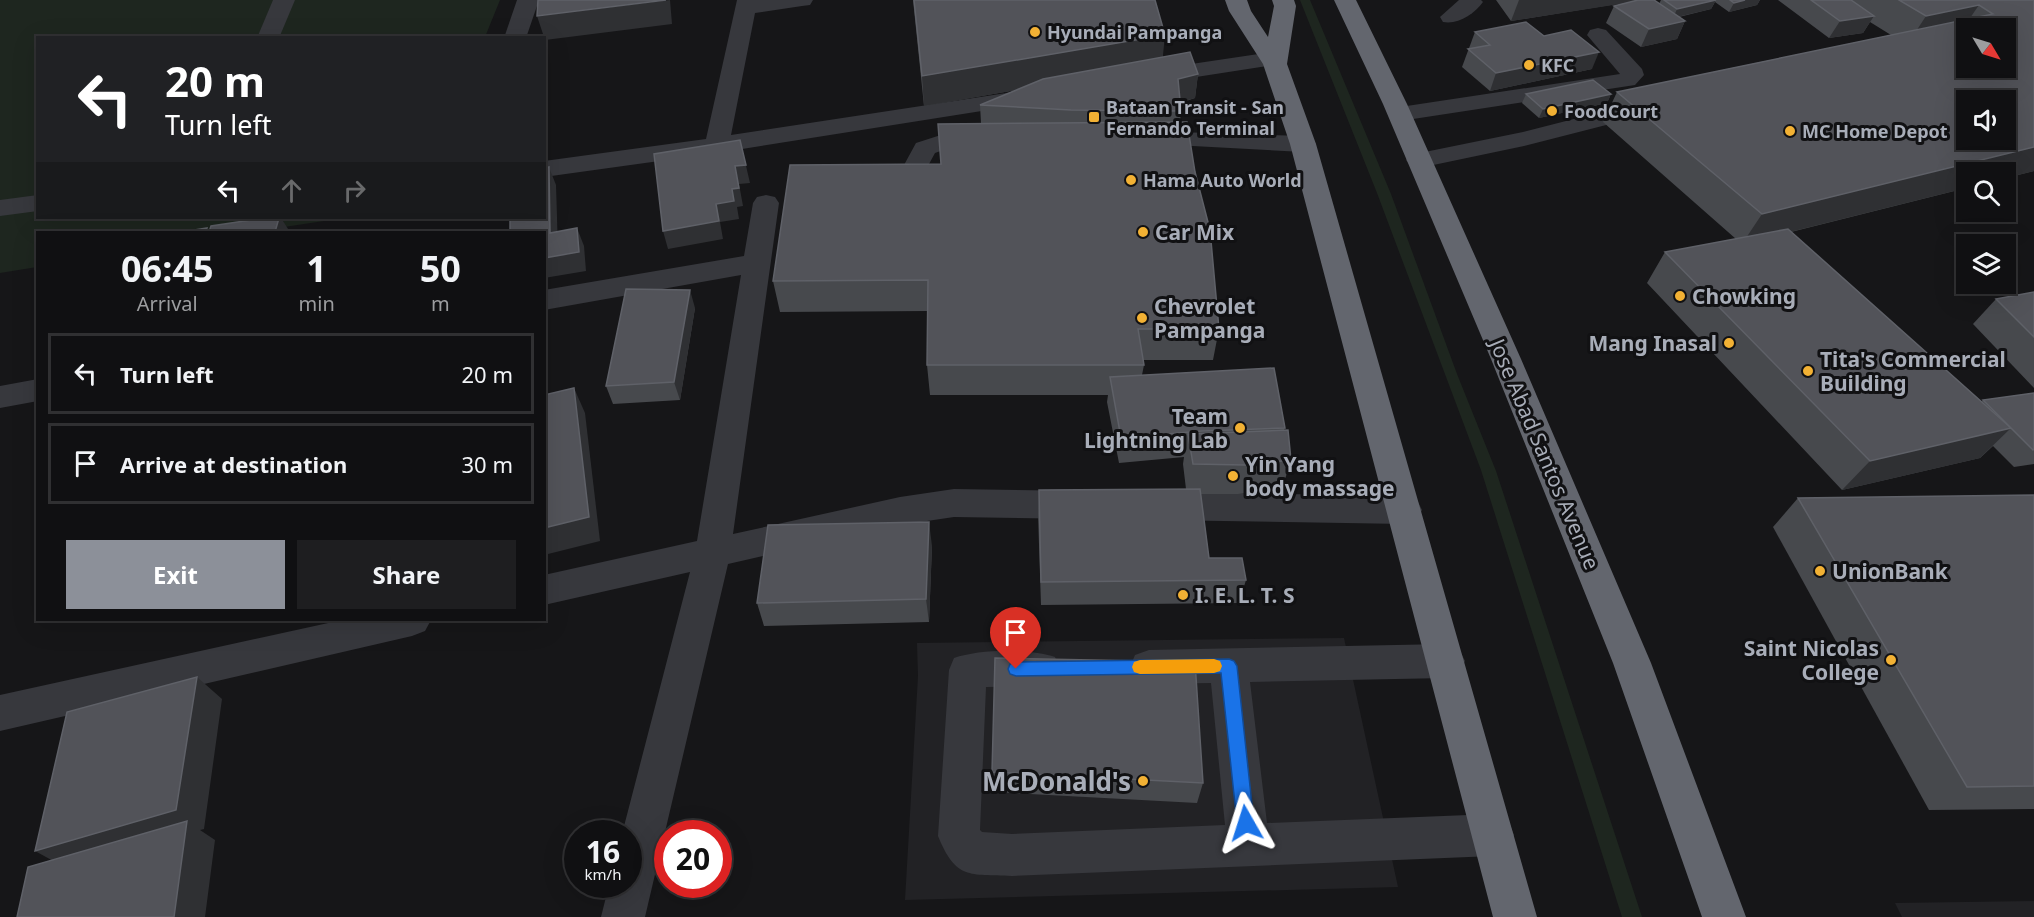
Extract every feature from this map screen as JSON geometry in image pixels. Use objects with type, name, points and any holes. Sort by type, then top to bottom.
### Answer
[{"type":"highway","points":[[1236,0],[1240,11],[1274,61],[1303,144],[1515,917]]},
{"type":"highway","points":[[1274,61],[1285,6],[1283,0]]},
{"type":"highway","name":"Jose Abad Santos Avenue","points":[[1345,0],[1400,114],[1506,358],[1632,663],[1725,917]]},
{"type":"street","points":[[269,36],[284,0]]},
{"type":"street","points":[[516,36],[528,0]]},
{"type":"street","points":[[717,145],[746,4],[802,0]]},
{"type":"street","points":[[1451,17],[1468,6],[1472,2],[1470,0]]},
{"type":"street","points":[[1400,114],[1627,80],[1632,75],[1630,69],[1598,34]]},
{"type":"street","points":[[1130,81],[1274,61]]},
{"type":"street","points":[[546,169],[1047,94]]},
{"type":"street","points":[[1419,160],[1524,139],[1673,100]]},
{"type":"street","points":[[1122,138],[1303,144]]},
{"type":"street","points":[[854,184],[885,181],[914,170],[925,148],[947,141],[1013,139]]},
{"type":"street","points":[[622,917],[692,628],[713,551],[766,202]]},
{"type":"street","points":[[0,208],[36,203]]},
{"type":"street","points":[[546,300],[758,262]]},
{"type":"street","points":[[0,397],[36,390]]},
{"type":"street","points":[[546,590],[900,511],[954,503],[1405,510]]},
{"type":"street","points":[[0,713],[408,621]]},
{"type":"street","points":[[1446,661],[969,670],[959,836],[971,853],[1012,855],[1493,835]]},
{"type":"street","points":[[1229,666],[1248,845]]},
{"type":"shaded area","points":[[0,0],[500,0],[485,36],[36,36],[36,219],[337,219],[258,231],[36,231],[36,267],[0,273]]},
{"type":"shaded area","points":[[1300,0],[1310,0],[1391,194],[1457,374],[1496,471],[1642,917],[1622,917],[1481,470],[1377,193]]},
{"type":"shaded area","name":"McDonald's","points":[[1344,638],[1398,887],[905,900],[918,676],[917,643]]},
{"type":"shaded area","points":[[2034,901],[2034,917],[1902,917],[1895,903]]},
{"type":"building","points":[[538,0],[666,0],[537,16]]},
{"type":"building","name":"Hyundai Pampanga","points":[[914,0],[1155,0],[1165,35],[922,76]]},
{"type":"building","points":[[1638,0],[1654,0],[1685,21],[1649,29],[1614,6]]},
{"type":"building","points":[[1664,0],[1716,0],[1677,9]]},
{"type":"building","points":[[1811,0],[1851,0],[1874,16],[1840,21]]},
{"type":"building","name":"MC Home Depot","points":[[1899,0],[2034,0],[2034,147],[1973,162],[1956,162],[1956,166],[1762,214],[1617,92],[1956,22],[1956,78],[2016,78],[2016,18],[1974,18],[1993,14],[1979,5],[1926,16]]},
{"type":"building","points":[[1526,22],[1544,36],[1571,30],[1599,52],[1496,73],[1468,49],[1490,45],[1475,32]]},
{"type":"building","points":[[1190,52],[1198,74],[1178,79],[1181,111],[1071,110],[980,105],[1043,79]]},
{"type":"building","points":[[1593,80],[1611,94],[1543,109],[1526,94]]},
{"type":"building","points":[[1187,122],[1195,172],[1210,230],[1219,329],[1138,329],[1144,365],[927,365],[928,280],[773,281],[790,165],[941,164],[938,124]]},
{"type":"building","points":[[740,140],[746,165],[735,166],[739,188],[732,189],[734,201],[716,204],[719,221],[663,231],[654,154]]},
{"type":"building","points":[[549,167],[550,233],[577,228],[579,252],[546,258],[546,231],[510,231],[510,219],[546,219],[546,168]]},
{"type":"building","points":[[257,219],[279,219],[275,231],[209,231],[211,226]]},
{"type":"building","points":[[207,228],[206,231],[188,231]]},
{"type":"building","points":[[1788,229],[2011,428],[1870,461],[1665,252]]},
{"type":"building","points":[[626,289],[690,290],[674,382],[606,386]]},
{"type":"building","points":[[2034,292],[2034,337],[1996,299]]},
{"type":"building","points":[[1274,368],[1285,428],[1202,431],[1121,438],[1110,377]]},
{"type":"building","points":[[574,388],[589,517],[546,528],[546,395]]},
{"type":"building","points":[[2034,393],[2034,449],[2033,450],[1983,400]]},
{"type":"building","points":[[1288,430],[1291,460],[1245,465],[1193,464],[1188,434]]},
{"type":"building","points":[[1200,489],[1209,558],[1242,558],[1246,580],[1041,582],[1039,490]]},
{"type":"building","points":[[2034,495],[2034,786],[1967,787],[1798,498]]},
{"type":"building","points":[[929,522],[926,599],[757,603],[768,525]]},
{"type":"building","points":[[995,658],[1195,662],[1203,783],[992,772]]},
{"type":"building","points":[[197,677],[176,810],[35,851],[67,712]]},
{"type":"building","points":[[187,821],[174,917],[17,917],[28,867]]},
{"type":"slow traffic","points":[[1140,667],[1214,666]]},
{"type":"place","name":"Hyundai Pampanga","points":[[1035,32]]},
{"type":"place","name":"KFC","points":[[1529,65]]},
{"type":"place","name":"FoodCourt","points":[[1552,111]]},
{"type":"place","name":"Bataan Transit - San Fernando Terminal","points":[[1094,117]]},
{"type":"place","name":"MC Home Depot","points":[[1790,131]]},
{"type":"place","name":"Hama Auto World","points":[[1131,180]]},
{"type":"place","name":"Car Mix","points":[[1143,232]]},
{"type":"place","name":"Chowking","points":[[1680,296]]},
{"type":"place","name":"Chevrolet Pampanga","points":[[1142,318]]},
{"type":"place","name":"Mang Inasal","points":[[1729,343]]},
{"type":"place","name":"Tita's Commercial Building","points":[[1808,371]]},
{"type":"place","name":"Team Lightning Lab","points":[[1240,428]]},
{"type":"place","name":"Yin Yang body massage","points":[[1233,476]]},
{"type":"place","name":"UnionBank","points":[[1820,571]]},
{"type":"place","name":"I. E. L. T. S","points":[[1183,595]]},
{"type":"place","name":"Saint Nicolas College","points":[[1891,660]]},
{"type":"place","name":"McDonald's","points":[[1143,781]]},
{"type":"route","points":[[1016,669],[1229,666],[1246,823]]}]
